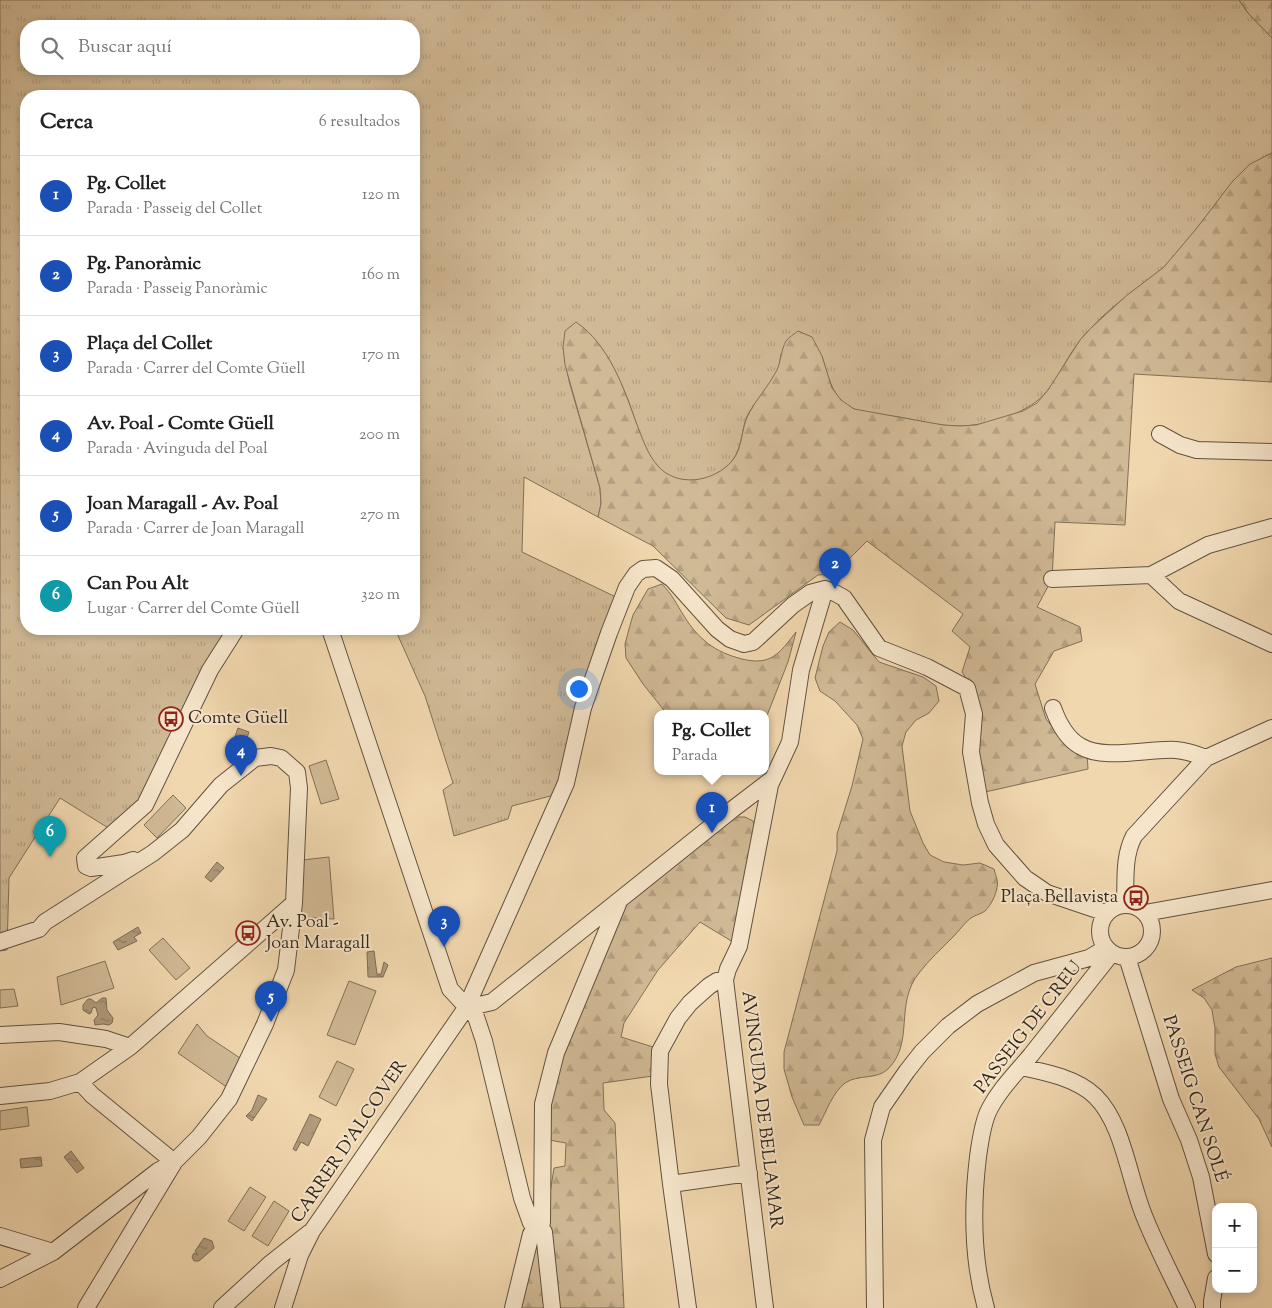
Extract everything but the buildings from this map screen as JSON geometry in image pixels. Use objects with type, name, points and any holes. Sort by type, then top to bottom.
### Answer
[{"type":"street","points":[[1160,434],[1180,445],[1196,450],[1272,452]]},
{"type":"street","points":[[1052,579],[1150,575],[1208,545],[1272,527]]},
{"type":"street","name":"CARRER D'ALCOVER","points":[[283,1308],[300,1255],[312,1231],[466,1008],[566,784],[583,708],[627,587],[636,574],[643,569],[656,568],[672,579],[717,629],[730,639],[744,644],[753,642],[804,597],[810,593],[825,589]]},
{"type":"street","points":[[1150,575],[1179,601],[1272,644]]},
{"type":"street","points":[[825,589],[835,592],[844,598],[879,648],[927,667],[967,688],[974,714],[971,752],[980,803],[996,845],[1025,878],[1047,893],[1106,913]]},
{"type":"street","name":"AVINGUDA DE BELLAMAR","points":[[765,1308],[725,987],[741,935],[772,780],[790,742],[802,670],[825,589]]},
{"type":"street","points":[[153,853],[124,863],[90,868],[86,866],[85,858],[145,804],[210,670],[232,635]]},
{"type":"street","points":[[332,635],[450,989],[476,1017],[484,1041],[522,1198],[537,1228],[513,1308]]},
{"type":"street","points":[[1053,708],[1057,719],[1069,736],[1080,746],[1099,752],[1114,753],[1174,750],[1190,752],[1206,758]]},
{"type":"street","points":[[1126,904],[1126,855],[1134,836],[1206,758],[1272,728]]},
{"type":"street","points":[[0,942],[40,929],[45,922],[153,853],[182,830],[221,784],[255,758],[271,756],[280,758],[297,772],[299,788],[294,903],[286,970],[265,1024],[229,1099],[199,1137],[174,1162],[86,1308]]},
{"type":"street","points":[[466,1008],[492,1002],[600,925],[619,901],[772,780]]},
{"type":"street","points":[[733,809],[747,808],[754,813],[759,820],[761,831]]},
{"type":"street","points":[[1145,913],[1272,890]]},
{"type":"street","points":[[0,1096],[50,1091],[80,1082],[130,1047],[294,903]]},
{"type":"street","points":[[875,1308],[873,1140],[882,1107],[922,1052],[948,1026],[977,1004],[1034,973],[1088,958],[1115,953],[1137,954],[1145,948],[1150,940],[1152,931],[1150,922],[1145,913],[1133,906],[1126,904],[1118,906],[1106,913],[1100,924],[1100,937],[1115,953]]},
{"type":"street","points":[[552,1308],[537,1228],[543,1104],[556,1053],[600,925]]},
{"type":"street","name":"PASSEIG DE CREU","points":[[986,1308],[976,1254],[974,1209],[981,1138],[988,1112],[1008,1081],[1115,953]]},
{"type":"street","name":"PASSEIG CAN SOLÉ","points":[[1115,953],[1171,1099],[1189,1140],[1201,1177],[1215,1248]]},
{"type":"street","points":[[688,1308],[659,1084],[660,1050],[678,1018],[690,1003],[700,995],[725,987]]},
{"type":"street","points":[[0,1035],[59,1032],[106,1039],[130,1047]]},
{"type":"street","points":[[1021,1067],[1078,1084],[1093,1094],[1104,1106],[1114,1123],[1144,1217],[1187,1308]]},
{"type":"street","points":[[80,1082],[92,1095],[174,1162]]},
{"type":"street","points":[[0,1279],[53,1252],[158,1171],[174,1162]]},
{"type":"street","points":[[671,1184],[749,1173]]},
{"type":"street","points":[[222,1308],[271,1262],[312,1231]]},
{"type":"street","points":[[0,1236],[53,1252]]},
{"type":"street","points":[[1212,1308],[1213,1293]]},
{"type":"green space","points":[[0,0],[1239,0],[1248,13],[1272,38],[1272,153],[1259,160],[1238,177],[1168,263],[1113,307],[1084,335],[1048,390],[1040,398],[1008,417],[982,424],[959,426],[864,412],[847,405],[836,394],[822,356],[781,354],[775,375],[748,414],[736,456],[717,474],[708,478],[687,481],[668,475],[654,462],[641,437],[626,394],[607,356],[563,347],[569,381],[600,488],[601,504],[598,517],[524,477],[522,552],[618,598],[562,793],[512,806],[508,819],[454,836],[443,790],[453,783],[425,696],[398,635],[420,635],[420,90],[20,90],[20,635],[233,635],[145,797],[110,829],[60,798],[9,878],[7,950],[0,951]]},
{"type":"green space","points":[[1239,0],[1272,0],[1272,38],[1248,13]]},
{"type":"green space","points":[[1272,153],[1272,382],[1134,374],[1125,525],[1055,522],[1052,579],[1037,607],[1080,627],[1082,641],[1054,651],[1035,684],[1046,719],[1063,740],[1087,753],[1088,769],[985,792],[978,759],[972,687],[962,672],[970,647],[952,631],[963,614],[867,541],[834,574],[818,575],[749,625],[726,618],[653,546],[598,517],[601,504],[600,488],[565,365],[563,347],[565,331],[576,322],[588,331],[614,367],[651,456],[666,473],[685,480],[706,478],[716,474],[736,456],[748,415],[777,370],[786,341],[798,331],[812,337],[822,356],[832,388],[841,400],[854,409],[943,425],[976,425],[1023,411],[1037,403],[1048,390],[1080,340],[1091,328],[1126,296],[1164,267],[1232,182],[1250,164]]},
{"type":"green space","points":[[662,584],[702,638],[716,649],[742,659],[760,661],[774,656],[796,632],[788,662],[769,710],[664,710],[643,684],[626,658],[625,644],[633,615],[648,589]]},
{"type":"green space","points":[[840,622],[853,630],[879,662],[923,677],[936,686],[939,701],[929,713],[916,720],[906,732],[902,746],[910,811],[930,855],[944,862],[963,865],[980,863],[994,869],[997,885],[994,897],[987,909],[966,922],[919,973],[907,997],[901,1047],[888,1069],[878,1075],[850,1080],[845,1083],[833,1097],[819,1125],[804,1125],[792,1097],[784,1069],[784,1052],[837,851],[837,834],[852,786],[863,739],[857,725],[835,701],[820,691],[815,678],[823,646],[829,632]]},
{"type":"green space","points":[[326,760],[339,799],[321,804],[309,766]]},
{"type":"green space","points":[[173,795],[186,808],[157,838],[144,825]]},
{"type":"green space","points":[[736,817],[745,817],[753,821],[756,829],[733,942],[700,922],[658,970],[624,1023],[621,1037],[653,1047],[653,1076],[603,1083],[604,1110],[615,1123],[624,1308],[520,1308],[530,1261],[547,1212],[554,1168],[565,1166],[566,1143],[549,1140],[547,1107],[564,1051],[626,905]]},
{"type":"green space","points":[[329,857],[334,919],[299,917],[302,860]]},
{"type":"green space","points":[[163,938],[190,968],[176,980],[149,950]]},
{"type":"green space","points":[[1272,958],[1272,1147],[1259,1119],[1219,1067],[1215,1054],[1215,1028],[1212,1010],[1204,998],[1192,990],[1236,967]]},
{"type":"green space","points":[[105,961],[114,988],[61,1005],[57,977]]},
{"type":"green space","points":[[349,981],[376,991],[355,1045],[327,1035]]},
{"type":"green space","points":[[14,989],[18,1006],[0,1008],[0,990]]},
{"type":"green space","points":[[197,1024],[207,1036],[240,1058],[228,1088],[178,1053]]},
{"type":"green space","points":[[337,1061],[354,1069],[336,1106],[319,1097]]},
{"type":"green space","points":[[27,1107],[29,1126],[0,1130],[0,1111]]},
{"type":"green space","points":[[250,1187],[266,1197],[244,1231],[228,1221]]},
{"type":"green space","points":[[274,1201],[289,1211],[268,1246],[252,1236]]},
{"type":"water","points":[[238,728],[249,732],[241,756],[229,753]]},
{"type":"water","points":[[217,862],[224,868],[211,882],[205,877]]},
{"type":"water","points":[[138,927],[141,933],[134,937],[137,941],[118,950],[113,942]]},
{"type":"water","points":[[374,951],[377,974],[381,974],[384,962],[388,965],[383,977],[368,977],[367,952]]},
{"type":"water","points":[[102,998],[106,998],[107,1010],[113,1018],[112,1023],[109,1025],[95,1025],[94,1020],[98,1015],[96,1008],[93,1007],[89,1014],[83,1010],[83,1005],[88,999],[96,1003]]},
{"type":"water","points":[[258,1095],[267,1099],[252,1121],[246,1116],[252,1110]]},
{"type":"water","points":[[310,1114],[321,1119],[308,1146],[301,1142],[296,1151],[293,1149]]},
{"type":"water","points":[[71,1151],[84,1168],[77,1173],[64,1157]]},
{"type":"water","points":[[41,1157],[42,1166],[21,1168],[20,1159]]},
{"type":"water","points":[[204,1238],[212,1241],[214,1248],[199,1261],[194,1261],[192,1257],[194,1253],[198,1255],[195,1251]]},
{"type":"place","name":"Pg. Panoràmic","points":[[835,589]]},
{"type":"place","name":"Comte Güell","points":[[171,719]]},
{"type":"place","name":"Av. Poal - Comte Güell","points":[[241,776]]},
{"type":"place","name":"Pg. Collet","points":[[712,833]]},
{"type":"place","name":"Can Pou Alt","points":[[50,857]]},
{"type":"place","name":"Plaça Bellavista","points":[[1136,898]]},
{"type":"place","name":"Av. Poal - Joan Maragall","points":[[248,933]]},
{"type":"place","name":"Plaça del Collet","points":[[444,947]]},
{"type":"place","name":"Joan Maragall - Av. Poal","points":[[271,1022]]}]
